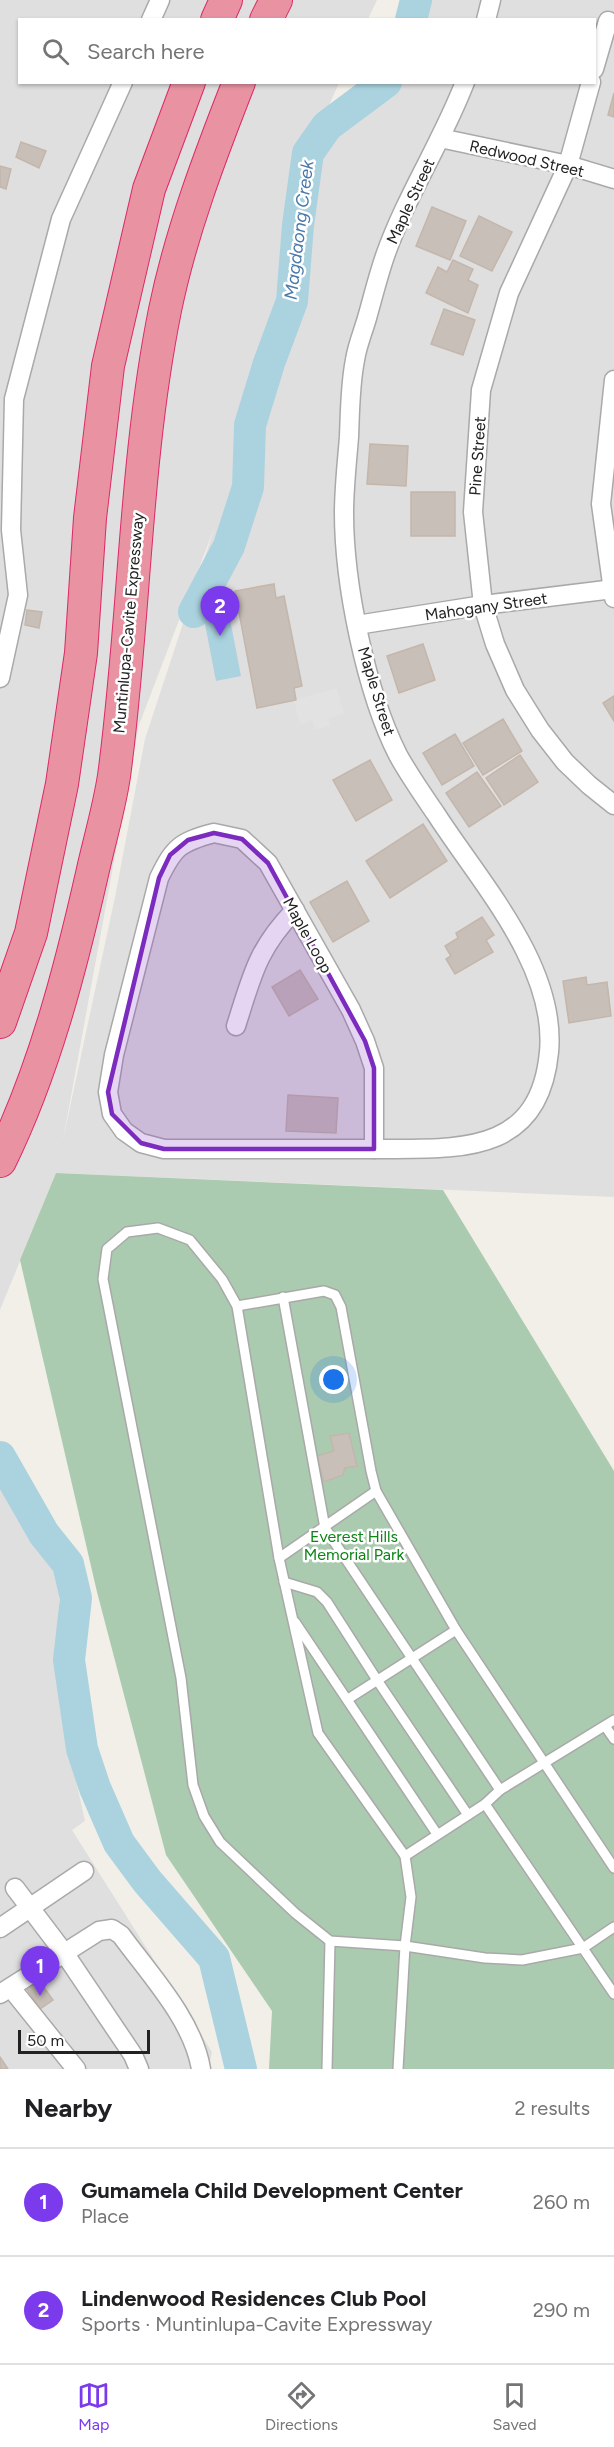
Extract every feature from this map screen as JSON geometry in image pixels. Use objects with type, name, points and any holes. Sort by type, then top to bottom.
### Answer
[{"type":"highway","points":[[218,18],[226,0]]},
{"type":"highway","points":[[267,18],[276,0]]},
{"type":"highway","points":[[0,1022],[31,933],[62,783],[81,653],[90,518],[108,366],[149,189],[188,84]]},
{"type":"highway","name":"Muntinlupa-Cavite Expressway","points":[[0,1161],[12,1137],[47,1040],[80,927],[113,779],[127,650],[138,510],[151,397],[165,309],[189,221],[213,148],[238,84]]},
{"type":"street","points":[[152,18],[160,0]]},
{"type":"street","points":[[486,18],[491,0]]},
{"type":"street","points":[[596,62],[608,21]]},
{"type":"street","points":[[0,678],[18,595],[11,530],[14,399],[61,219],[122,84]]},
{"type":"street","name":"Maple Street","points":[[374,1149],[452,1148],[498,1138],[518,1123],[533,1105],[544,1080],[549,1049],[547,1012],[524,949],[502,911],[398,754],[378,705],[349,586],[344,514],[355,360],[384,258],[401,214],[440,138],[464,84]]},
{"type":"street","name":"Pine Street","points":[[590,84],[568,165],[509,293],[481,390],[473,512],[483,605],[495,644],[515,690],[540,730],[565,762],[614,805]]},
{"type":"street","name":"Redwood Street","points":[[440,138],[568,165],[614,178]]},
{"type":"street","points":[[613,592],[601,504],[609,454],[614,380]]},
{"type":"street","name":"Mahogany Street","points":[[357,625],[483,605],[613,592]]},
{"type":"street","name":"Maple Loop","points":[[214,833],[242,839],[268,863],[295,910],[366,1041],[374,1068],[374,1149],[164,1149],[141,1143],[124,1131],[112,1114],[108,1092],[114,1055],[159,878],[170,855],[188,840],[214,833]]},
{"type":"street","points":[[236,1026],[262,951],[277,929],[295,910]]},
{"type":"street","points":[[0,1928],[84,1871]]},
{"type":"street","points":[[15,1888],[65,1954],[133,2055],[139,2069]]},
{"type":"street","points":[[76,2069],[5,1991],[99,1931],[112,1929],[121,1935],[182,2020],[191,2036],[201,2069]]},
{"type":"lane","points":[[398,2069],[405,1946],[411,1897],[405,1856],[318,1733],[279,1558],[237,1306],[222,1279],[190,1240],[158,1228],[127,1232],[106,1249],[103,1279],[181,1678],[192,1785],[204,1816],[220,1842],[295,1913],[330,1941],[405,1946],[485,1958],[522,1960],[583,1948],[614,1927]]},
{"type":"lane","points":[[237,1306],[324,1291],[330,1292],[339,1301],[376,1491],[456,1630],[614,1868]]},
{"type":"lane","points":[[283,1297],[325,1528],[500,1790]]},
{"type":"lane","points":[[279,1558],[376,1491]]},
{"type":"lane","points":[[284,1582],[317,1592],[327,1602],[468,1815]]},
{"type":"lane","points":[[292,1618],[437,1834]]},
{"type":"lane","points":[[348,1699],[456,1630]]},
{"type":"lane","points":[[405,1856],[485,1804],[500,1790],[614,1720]]},
{"type":"lane","points":[[605,1726],[614,1739]]},
{"type":"lane","points":[[485,1804],[614,1994]]},
{"type":"lane","points":[[327,2069],[330,1941]]},
{"type":"highlighted area","points":[[214,833],[242,839],[268,863],[365,1041],[374,1068],[374,1149],[164,1149],[141,1143],[112,1114],[108,1092],[159,878],[170,855],[188,840]]},
{"type":"shaded area","points":[[0,0],[377,0],[368,18],[18,18],[18,84],[339,84],[317,132],[385,91],[388,84],[596,84],[596,18],[411,18],[418,0],[614,0],[614,1197],[56,1173],[0,1310]],"holes":[[[215,526],[145,739],[115,897],[63,1140],[139,725]]]},
{"type":"shaded area","points":[[337,688],[344,714],[329,718],[330,726],[315,730],[312,721],[300,724],[294,700]]},
{"type":"shaded area","points":[[0,1477],[30,1530],[57,1569],[60,1593],[56,1650],[60,1708],[85,1821],[72,1830],[212,2052],[208,2069],[0,2069]]},
{"type":"green space","name":"Everest Hills Memorial Park","points":[[56,1173],[443,1190],[614,1471],[614,2069],[269,2069],[272,2011],[166,1855],[97,1592],[20,1260]]},
{"type":"water","points":[[229,614],[241,676],[216,681],[204,619]]},
{"type":"building","points":[[614,93],[614,117],[608,115]]},
{"type":"building","points":[[21,142],[46,151],[39,168],[16,157]]},
{"type":"building","points":[[0,166],[11,169],[6,189],[0,187]]},
{"type":"building","points":[[432,207],[466,221],[450,260],[416,246]]},
{"type":"building","points":[[479,216],[512,232],[492,271],[460,256]]},
{"type":"building","points":[[453,260],[473,269],[468,280],[478,285],[468,313],[426,293],[438,267],[447,272]]},
{"type":"building","points":[[444,309],[475,320],[463,355],[431,344]]},
{"type":"building","points":[[370,444],[408,446],[406,486],[367,484]]},
{"type":"building","points":[[411,492],[455,492],[455,536],[411,536]]},
{"type":"building","points":[[274,584],[276,598],[284,596],[302,686],[294,688],[296,700],[257,708],[235,591]]},
{"type":"building","points":[[27,610],[42,612],[39,628],[25,625]]},
{"type":"building","points":[[423,644],[435,680],[399,693],[387,656]]},
{"type":"building","points":[[614,696],[614,721],[603,703]]},
{"type":"building","points":[[503,719],[522,751],[483,775],[463,743]]},
{"type":"building","points":[[455,734],[474,766],[442,785],[423,753]]},
{"type":"building","points":[[520,755],[538,782],[504,805],[486,778]]},
{"type":"building","points":[[370,760],[392,800],[356,821],[333,780]]},
{"type":"building","points":[[477,772],[501,806],[469,827],[446,793]]},
{"type":"building","points":[[423,824],[447,861],[390,898],[366,861]]},
{"type":"building","points":[[347,881],[369,921],[333,942],[310,902]]},
{"type":"building","points":[[482,917],[494,935],[486,940],[493,952],[455,974],[446,959],[451,956],[445,946],[458,938],[456,933]]},
{"type":"building","points":[[300,970],[318,999],[289,1016],[272,987]]},
{"type":"building","points":[[586,977],[587,985],[607,982],[611,1016],[569,1023],[563,981]]},
{"type":"building","points":[[288,1095],[338,1098],[336,1133],[286,1131]]},
{"type":"building","points":[[349,1433],[357,1466],[345,1468],[343,1475],[324,1482],[317,1456],[334,1451],[330,1436]]},
{"type":"building","points":[[35,1975],[53,2000],[40,2009],[23,1983]]},
{"type":"building","points":[[0,2057],[8,2069],[0,2069]]},
{"type":"waterway","name":"Magdaong Creek","points":[[412,18],[416,0]]},
{"type":"waterway","name":"Magdaong Creek","points":[[194,612],[229,546],[248,487],[250,425],[269,363],[292,301],[298,225],[308,153],[327,126],[383,84]]},
{"type":"waterway","points":[[0,1457],[44,1534],[68,1564],[76,1598],[69,1660],[82,1749],[95,1788],[119,1843],[147,1881],[214,1958],[241,2069]]},
{"type":"place","name":"Lindenwood Residences Club Pool","points":[[220,636]]},
{"type":"place","name":"Gumamela Child Development Center","points":[[40,1996]]}]
